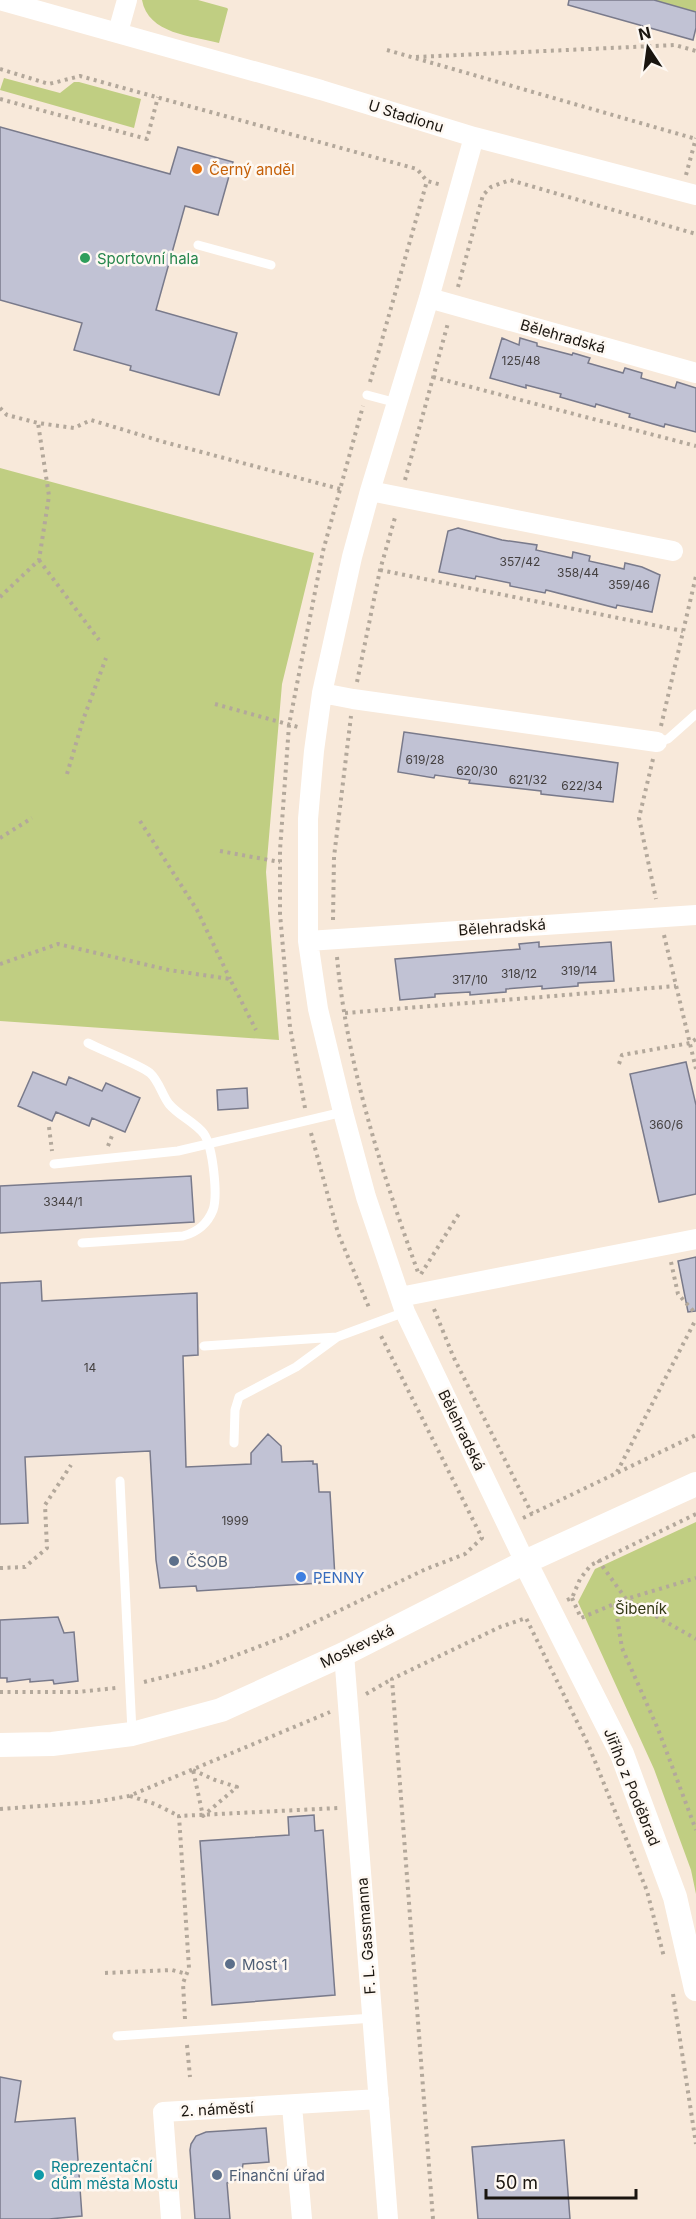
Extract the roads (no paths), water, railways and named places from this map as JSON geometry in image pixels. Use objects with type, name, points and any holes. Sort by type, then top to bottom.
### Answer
[{"type":"street","name":"U Stadionu","points":[[0,0],[118,32],[474,137],[689,193]]},
{"type":"street","points":[[118,32],[127,0]]},
{"type":"street","name":"Bělehradská","points":[[474,137],[429,298],[370,490],[352,557],[322,693],[308,819],[308,941],[318,1009],[343,1112],[366,1197],[402,1304],[525,1562]]},
{"type":"street","name":"Bělehradská","points":[[429,298],[696,373]]},
{"type":"street","points":[[370,490],[673,551]]},
{"type":"street","points":[[322,693],[657,742]]},
{"type":"street","name":"Bělehradská","points":[[308,941],[696,915]]},
{"type":"street","points":[[402,1304],[426,1290],[696,1239]]},
{"type":"street","name":"Moskevská","points":[[0,1745],[76,1742],[132,1734],[221,1710],[344,1654],[525,1562],[696,1484]]},
{"type":"street","name":"Jiřího z Poděbrad","points":[[525,1562],[622,1754],[675,1898],[684,1989]]},
{"type":"street","name":"F. L. Gassmanna","points":[[344,1654],[388,2219]]},
{"type":"street","name":"2. náměstí","points":[[171,2219],[163,2112],[379,2099]]},
{"type":"street","points":[[292,2106],[302,2219]]},
{"type":"lane","points":[[198,245],[271,265]]},
{"type":"lane","points":[[367,395],[397,403]]},
{"type":"lane","points":[[657,742],[668,739],[696,714]]},
{"type":"lane","points":[[82,1243],[183,1236],[195,1233],[205,1224],[213,1210],[213,1171],[204,1134],[173,1109],[149,1072],[88,1043]]},
{"type":"lane","points":[[54,1164],[178,1151],[343,1112]]},
{"type":"lane","points":[[204,1346],[337,1337],[375,1324],[402,1304]]},
{"type":"lane","points":[[234,1443],[235,1410],[239,1397],[296,1367],[337,1337]]},
{"type":"lane","points":[[120,1481],[132,1734]]},
{"type":"lane","points":[[117,2036],[373,2018]]},
{"type":"place","name":"Černý anděl","points":[[197,169]]},
{"type":"place","name":"Sportovní hala","points":[[85,258]]},
{"type":"place","name":"ČSOB","points":[[174,1561]]},
{"type":"place","name":"PENNY","points":[[301,1577]]},
{"type":"place","name":"Most 1","points":[[230,1964]]},
{"type":"place","name":"Reprezentační dům města Mostu","points":[[39,2175]]},
{"type":"place","name":"Finanční úřad","points":[[217,2175]]},
{"type":"park label","name":"Šibeník","points":[[641,1608]]}]
